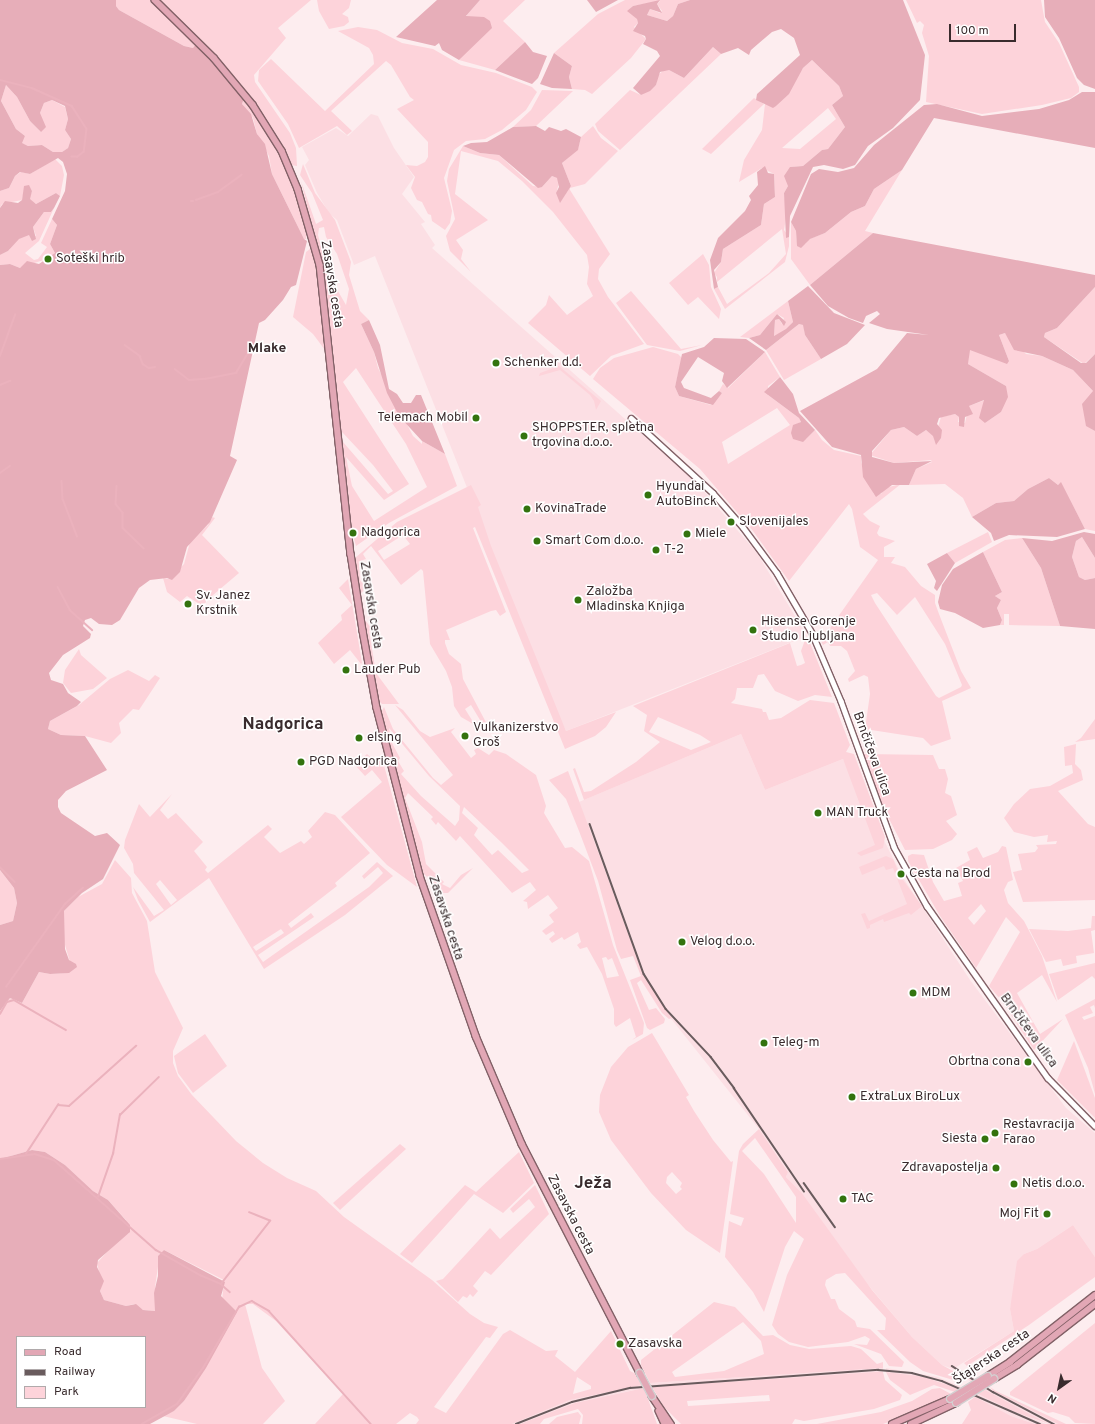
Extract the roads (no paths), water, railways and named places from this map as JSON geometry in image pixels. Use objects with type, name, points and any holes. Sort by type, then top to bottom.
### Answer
[{"type":"main road","name":"Zasavska cesta","points":[[155,0],[214,58],[253,105],[282,151],[298,189],[320,265],[351,554],[363,631],[377,708],[420,876],[452,975],[481,1051],[522,1144],[652,1396],[669,1423]]},
{"type":"main road","name":"Štajerska cesta","points":[[892,1424],[950,1399],[988,1376],[1010,1362],[1095,1295]]},
{"type":"main road","name":"Štajerska cesta","points":[[911,1424],[956,1403],[1017,1365],[1095,1304]]},
{"type":"main road","name":"Zasavska cesta","points":[[656,1403],[661,1417],[669,1423]]},
{"type":"main road","points":[[661,1417],[662,1424]]},
{"type":"street","name":"Brnčičeva ulica","points":[[631,418],[713,493],[743,527],[777,573],[812,633],[841,701],[894,848],[927,906],[1048,1078],[1095,1126]]},
{"type":"waterway","points":[[0,80],[32,88],[72,106],[87,129],[84,152],[78,157],[72,157]]},
{"type":"waterway","points":[[196,200],[218,192],[241,175]]},
{"type":"waterway","points":[[0,356],[15,315]]},
{"type":"waterway","points":[[125,345],[140,356],[143,364],[149,368],[155,367]]},
{"type":"waterway","points":[[175,369],[189,380],[205,379],[236,373],[253,345]]},
{"type":"waterway","points":[[0,385],[10,381]]},
{"type":"waterway","points":[[0,473],[10,466]]},
{"type":"waterway","points":[[62,481],[63,499],[77,536]]},
{"type":"waterway","points":[[117,486],[116,504],[123,513],[123,528],[144,548]]},
{"type":"waterway","points":[[58,587],[70,610],[92,630]]},
{"type":"waterway","points":[[0,867],[15,882]]},
{"type":"waterway","points":[[6,987],[65,904],[83,888]]},
{"type":"waterway","points":[[0,1014],[7,1002],[14,1000],[66,1030]]},
{"type":"waterway","points":[[26,1154],[58,1105],[69,1106],[136,1046]]},
{"type":"waterway","points":[[98,1197],[113,1154],[120,1115],[159,1077]]},
{"type":"waterway","points":[[0,1159],[35,1154],[54,1160],[156,1250],[200,1275],[221,1284],[230,1292]]},
{"type":"waterway","points":[[221,1284],[270,1221],[250,1213]]},
{"type":"waterway","points":[[142,1424],[177,1404],[203,1368],[239,1307],[252,1301],[269,1311],[371,1424]]},
{"type":"railway","points":[[590,824],[644,974],[666,1009],[711,1057],[734,1088],[804,1191]]},
{"type":"railway","points":[[804,1183],[835,1227]]},
{"type":"railway","points":[[952,1366],[993,1392],[1054,1424]]},
{"type":"railway","points":[[516,1424],[572,1402],[630,1388],[878,1370],[912,1373],[942,1381],[1040,1424]]},
{"type":"place","name":"Soteški hrib","points":[[48,259]]},
{"type":"place","name":"Schenker d.d.","points":[[496,363]]},
{"type":"place","name":"Telemach Mobil","points":[[476,418]]},
{"type":"place","name":"SHOPPSTER, spletna trgovina d.o.o.","points":[[524,436]]},
{"type":"place","name":"Hyundai AutoBinck","points":[[648,495]]},
{"type":"place","name":"KovinaTrade","points":[[527,509]]},
{"type":"place","name":"Slovenijales","points":[[731,522]]},
{"type":"place","name":"Nadgorica","points":[[353,533]]},
{"type":"place","name":"Miele","points":[[687,534]]},
{"type":"place","name":"Smart Com d.o.o.","points":[[537,541]]},
{"type":"place","name":"T-2","points":[[656,550]]},
{"type":"place","name":"Založba Mladinska Knjiga","points":[[578,600]]},
{"type":"place","name":"Sv. Janez Krstnik","points":[[188,604]]},
{"type":"place","name":"Hisense Gorenje Studio Ljubljana","points":[[753,630]]},
{"type":"place","name":"Lauder Pub","points":[[346,670]]},
{"type":"place","name":"Vulkanizerstvo Groš","points":[[465,736]]},
{"type":"place","name":"elsing","points":[[359,738]]},
{"type":"place","name":"PGD Nadgorica","points":[[301,762]]},
{"type":"place","name":"MAN Truck","points":[[818,813]]},
{"type":"place","name":"Cesta na Brod","points":[[901,874]]},
{"type":"place","name":"Velog d.o.o.","points":[[682,942]]},
{"type":"place","name":"MDM","points":[[913,993]]},
{"type":"place","name":"Teleg-m","points":[[764,1043]]},
{"type":"place","name":"Obrtna cona","points":[[1028,1062]]},
{"type":"place","name":"ExtraLux BiroLux","points":[[852,1097]]},
{"type":"place","name":"Restavracija Farao","points":[[995,1133]]},
{"type":"place","name":"Siesta","points":[[985,1139]]},
{"type":"place","name":"Zdravapostelja","points":[[996,1168]]},
{"type":"place","name":"Netis d.o.o.","points":[[1014,1184]]},
{"type":"place","name":"TAC","points":[[843,1199]]},
{"type":"place","name":"Moj Fit","points":[[1047,1214]]},
{"type":"place","name":"Zasavska","points":[[620,1344]]},
{"type":"district","name":"Mlake","points":[[267,349]]},
{"type":"district","name":"Nadgorica","points":[[283,726]]},
{"type":"district","name":"Ježa","points":[[593,1185]]}]
